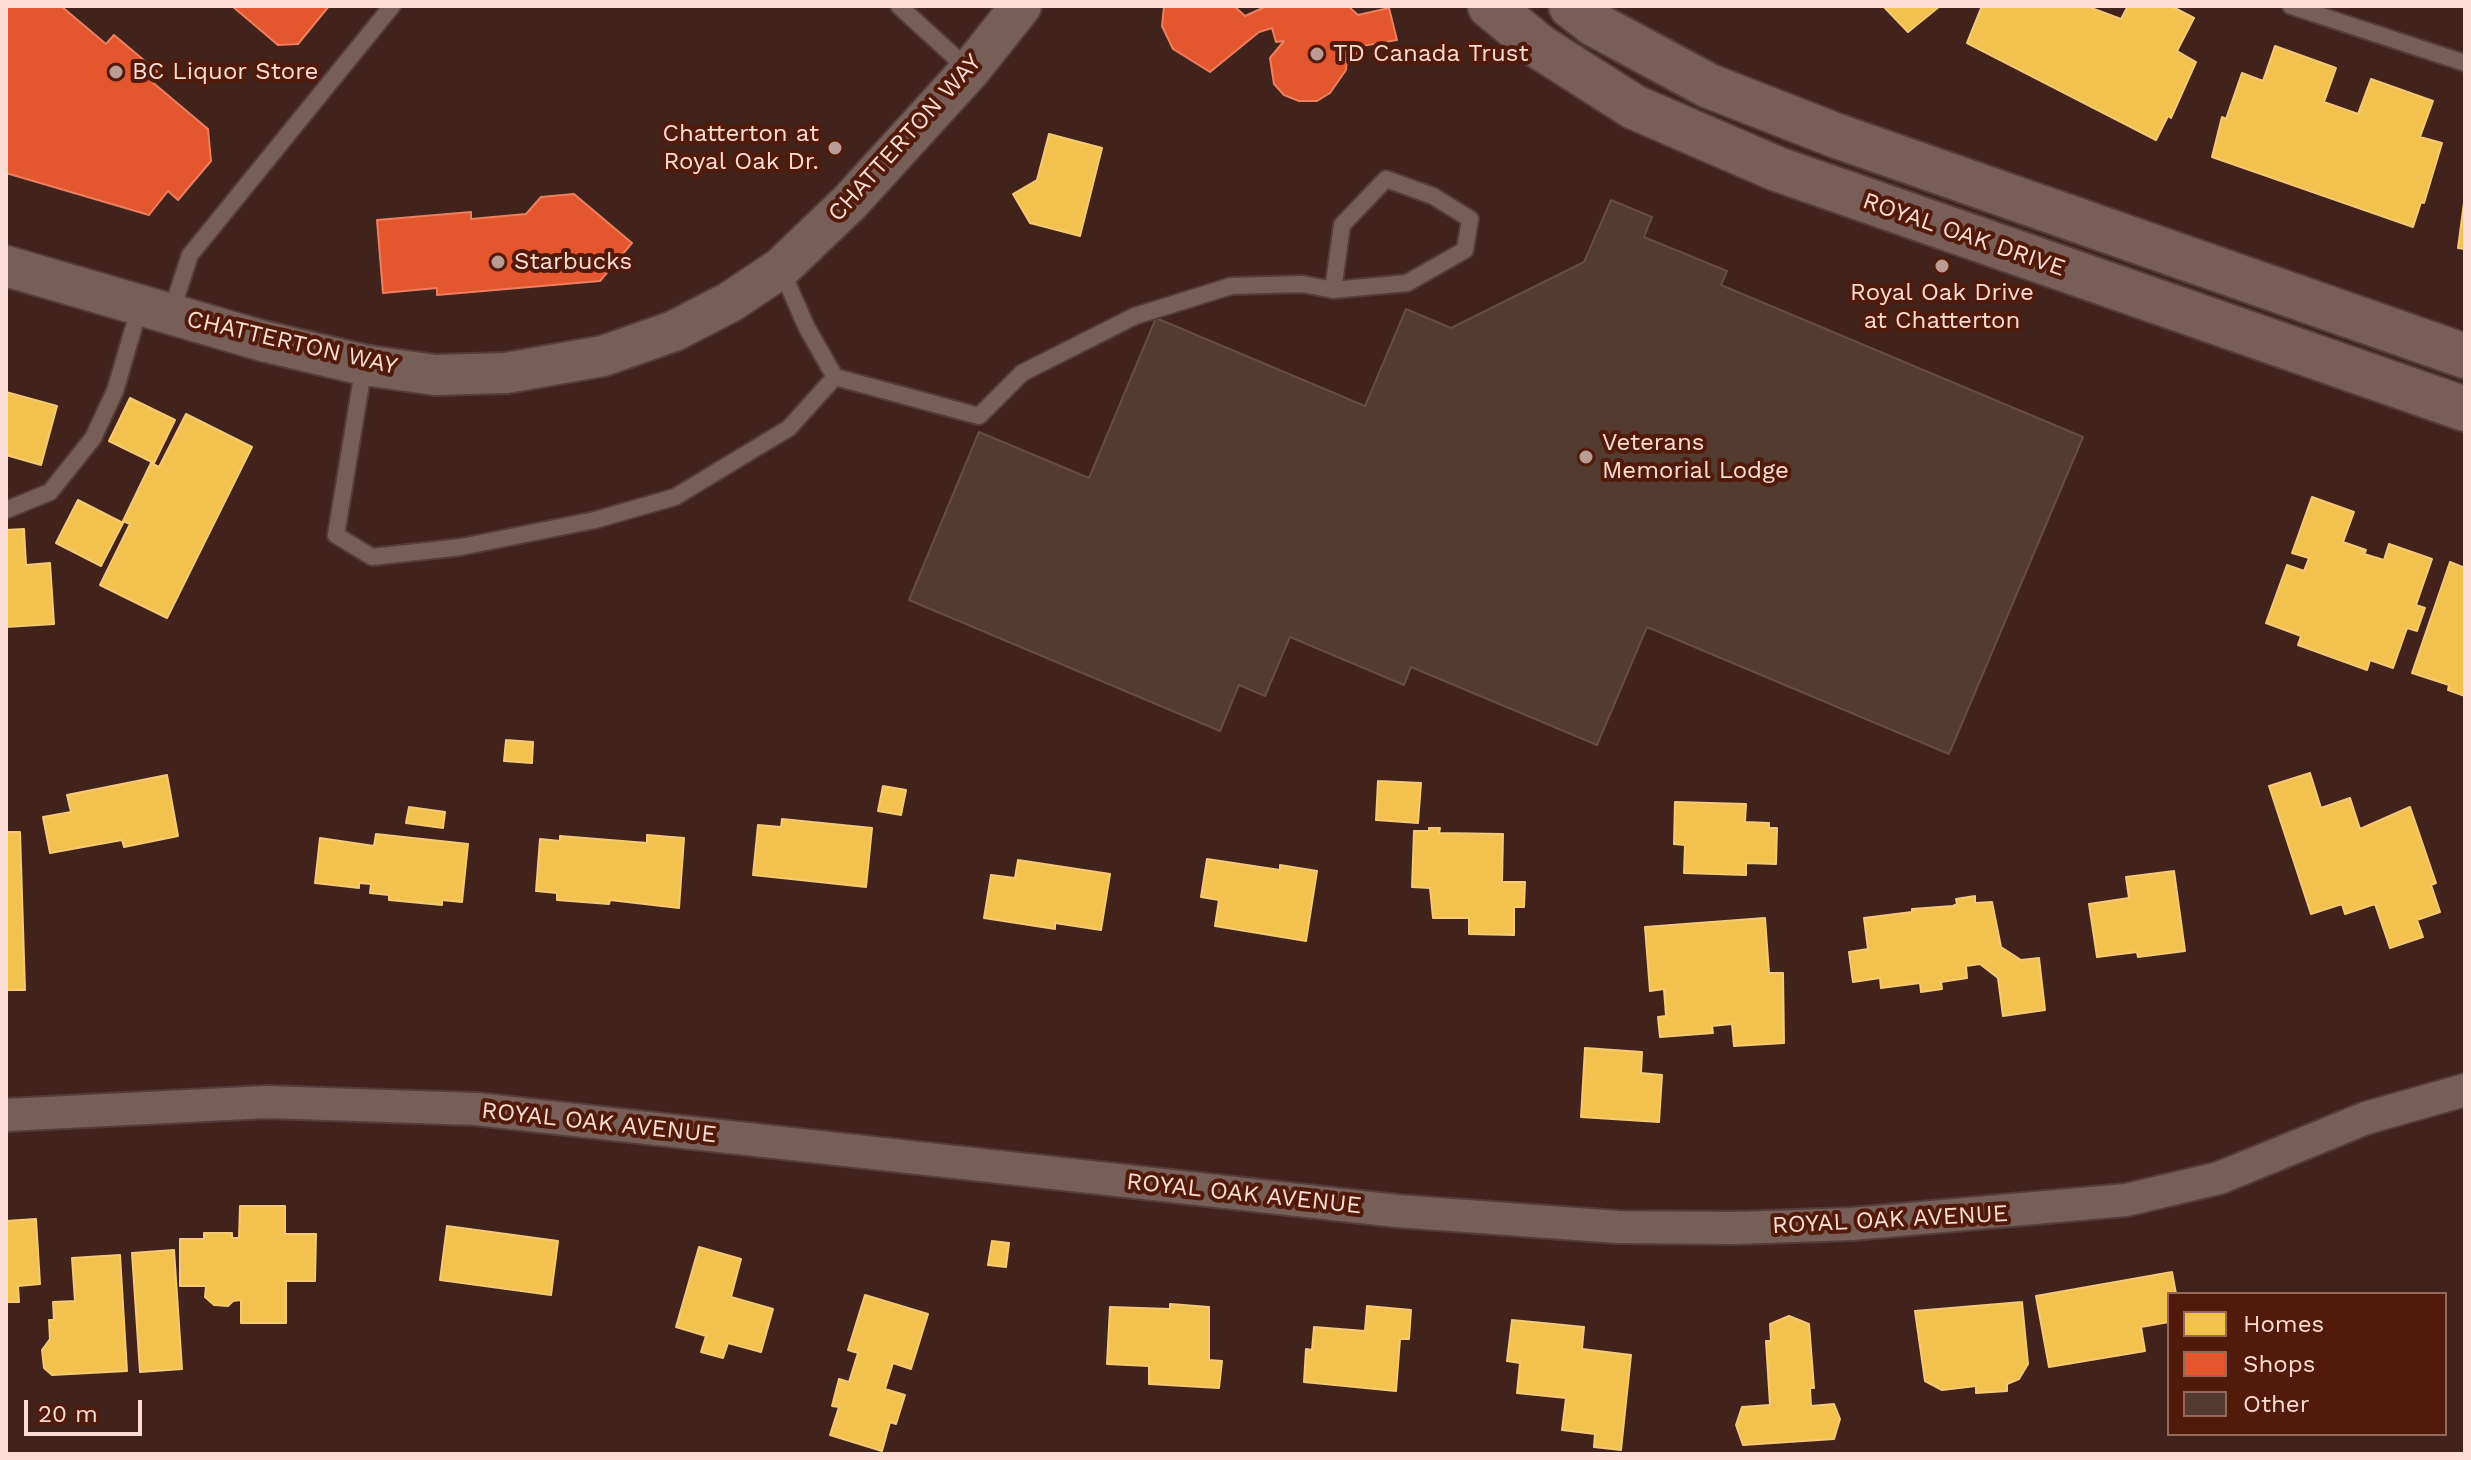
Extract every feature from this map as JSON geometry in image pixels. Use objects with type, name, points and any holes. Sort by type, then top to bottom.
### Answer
[{"type":"main road","name":"ROYAL OAK DRIVE","points":[[1490,6],[1540,47],[1634,107],[1777,169],[2465,409]]},
{"type":"main road","points":[[1571,6],[1594,24],[1724,92],[1837,136],[2465,356]]},
{"type":"street","name":"CHATTERTON WAY","points":[[6,266],[155,310],[364,365],[435,375],[506,373],[603,356],[674,331],[730,302],[781,268],[850,202],[970,70],[1021,6]]},
{"type":"street","name":"ROYAL OAK AVENUE","points":[[6,1115],[267,1102],[476,1109],[1429,1214],[1618,1227],[1735,1228],[1867,1223],[2126,1200],[2219,1178],[2366,1118],[2426,1098],[2465,1090]]},
{"type":"lane","points":[[6,510],[50,492],[93,438],[155,310],[190,255],[392,6]]},
{"type":"lane","points":[[899,6],[970,70]]},
{"type":"lane","points":[[2291,6],[2465,63]]},
{"type":"lane","points":[[781,268],[807,328],[835,377],[979,416],[1022,373],[1135,316],[1231,286],[1303,284],[1333,290],[1407,283],[1465,250],[1470,219],[1433,196],[1386,179],[1342,225],[1333,290]]},
{"type":"lane","points":[[364,365],[336,535],[372,557],[461,547],[595,520],[675,497],[789,428],[835,377]]},
{"type":"building: Homes","points":[[1883,6],[1940,6],[1908,32]]},
{"type":"building: Homes","points":[[1982,6],[2086,6],[2121,19],[2128,6],[2171,6],[2194,18],[2177,51],[2196,62],[2171,118],[2168,116],[2156,140],[1967,43]]},
{"type":"building: Homes","points":[[2275,46],[2336,68],[2324,102],[2358,114],[2371,79],[2433,101],[2420,137],[2442,143],[2424,203],[2421,202],[2413,227],[2212,157],[2222,117],[2226,119],[2242,73],[2263,81]]},
{"type":"building: Homes","points":[[1049,134],[1102,148],[1080,236],[1030,223],[1013,194],[1037,180]]},
{"type":"building: Homes","points":[[2465,203],[2465,249],[2458,248]]},
{"type":"building: Homes","points":[[6,392],[57,406],[41,465],[6,455]]},
{"type":"building: Homes","points":[[130,398],[175,420],[154,463],[109,441]]},
{"type":"building: Homes","points":[[186,414],[252,447],[167,618],[100,585],[130,524],[123,521],[151,463],[159,467]]},
{"type":"building: Homes","points":[[2312,497],[2354,512],[2343,542],[2366,550],[2364,554],[2384,560],[2389,544],[2432,559],[2416,605],[2425,608],[2417,631],[2407,628],[2393,668],[2370,660],[2367,670],[2298,645],[2301,636],[2266,623],[2287,565],[2304,571],[2309,558],[2292,553]]},
{"type":"building: Homes","points":[[78,500],[123,523],[101,566],[56,543]]},
{"type":"building: Homes","points":[[24,529],[26,565],[50,563],[54,624],[6,627],[6,530]]},
{"type":"building: Homes","points":[[2450,562],[2465,568],[2465,696],[2448,690],[2449,685],[2412,673]]},
{"type":"building: Homes","points":[[506,740],[533,742],[532,763],[504,761]]},
{"type":"building: Homes","points":[[2310,773],[2321,808],[2350,798],[2360,829],[2410,807],[2436,883],[2431,885],[2440,912],[2417,920],[2423,937],[2390,948],[2375,904],[2345,914],[2342,904],[2311,914],[2269,786]]},
{"type":"building: Homes","points":[[167,775],[178,836],[124,847],[122,840],[50,853],[43,817],[71,812],[67,795]]},
{"type":"building: Homes","points":[[1378,781],[1421,783],[1418,823],[1376,820]]},
{"type":"building: Homes","points":[[883,786],[906,790],[901,815],[878,811]]},
{"type":"building: Homes","points":[[1675,802],[1746,804],[1745,822],[1769,823],[1769,828],[1777,828],[1776,864],[1746,863],[1746,875],[1684,873],[1685,845],[1674,844]]},
{"type":"building: Homes","points":[[409,807],[445,812],[443,828],[406,823]]},
{"type":"building: Homes","points":[[782,819],[872,828],[866,887],[753,875],[758,825],[781,827]]},
{"type":"building: Homes","points":[[1429,828],[1440,828],[1439,833],[1503,834],[1502,882],[1525,882],[1524,907],[1514,907],[1514,935],[1469,934],[1469,918],[1433,918],[1430,888],[1412,887],[1414,831],[1429,831]]},
{"type":"building: Homes","points":[[6,832],[20,832],[25,990],[6,990]]},
{"type":"building: Homes","points":[[376,834],[468,844],[462,902],[442,900],[442,905],[389,900],[389,895],[370,893],[371,884],[359,883],[359,888],[315,883],[320,838],[374,846]]},
{"type":"building: Homes","points":[[647,835],[684,838],[679,908],[610,900],[609,904],[557,900],[557,893],[536,891],[540,839],[560,841],[560,836],[647,843]]},
{"type":"building: Homes","points":[[1207,859],[1280,870],[1280,865],[1317,871],[1306,941],[1215,926],[1219,900],[1201,897]]},
{"type":"building: Homes","points":[[1018,860],[1110,874],[1101,930],[1055,923],[1055,929],[984,918],[991,875],[1015,878]]},
{"type":"building: Homes","points":[[2174,871],[2185,951],[2138,957],[2137,952],[2097,957],[2089,904],[2129,898],[2126,877]]},
{"type":"building: Homes","points":[[1975,896],[1975,903],[1992,902],[2001,947],[2021,960],[2039,958],[2045,1010],[2003,1016],[1998,978],[1980,964],[1966,966],[1967,978],[1941,982],[1942,989],[1921,992],[1920,983],[1881,988],[1880,978],[1853,982],[1849,952],[1868,949],[1864,918],[1912,912],[1912,909],[1953,906],[1957,904],[1956,899]]},
{"type":"building: Homes","points":[[1765,918],[1769,973],[1783,973],[1784,1043],[1734,1046],[1732,1024],[1712,1026],[1713,1033],[1660,1037],[1658,1017],[1666,1016],[1664,989],[1650,991],[1645,927]]},
{"type":"building: Homes","points":[[1585,1048],[1642,1052],[1641,1073],[1662,1075],[1659,1122],[1581,1117]]},
{"type":"building: Homes","points":[[240,1206],[285,1206],[285,1234],[316,1234],[315,1281],[286,1281],[286,1323],[241,1323],[241,1300],[233,1301],[228,1306],[214,1305],[205,1297],[206,1286],[180,1286],[180,1239],[204,1239],[204,1233],[232,1233],[232,1238],[239,1238]]},
{"type":"building: Homes","points":[[36,1219],[40,1284],[18,1286],[19,1302],[6,1302],[6,1221]]},
{"type":"building: Homes","points":[[447,1226],[558,1241],[551,1295],[440,1280]]},
{"type":"building: Homes","points":[[992,1241],[1009,1243],[1006,1267],[988,1265]]},
{"type":"building: Homes","points":[[699,1247],[741,1259],[731,1297],[773,1309],[761,1352],[728,1343],[723,1358],[701,1352],[706,1336],[676,1327]]},
{"type":"building: Homes","points":[[174,1250],[182,1369],[140,1372],[132,1253]]},
{"type":"building: Homes","points":[[120,1255],[127,1371],[52,1375],[44,1368],[42,1350],[50,1339],[49,1320],[54,1320],[53,1302],[75,1301],[72,1258]]},
{"type":"building: Homes","points":[[2172,1272],[2176,1292],[2167,1292],[2167,1322],[2141,1327],[2145,1351],[2049,1367],[2036,1296]]},
{"type":"building: Homes","points":[[865,1295],[928,1314],[911,1369],[893,1363],[885,1389],[905,1395],[896,1424],[890,1422],[882,1451],[830,1435],[839,1407],[832,1406],[839,1379],[849,1382],[858,1353],[848,1350]]},
{"type":"building: Homes","points":[[2022,1302],[2028,1364],[2019,1379],[2007,1384],[2007,1391],[1976,1393],[1976,1386],[1942,1390],[1925,1381],[1915,1311]]},
{"type":"building: Homes","points":[[1170,1304],[1209,1307],[1209,1360],[1222,1361],[1219,1388],[1149,1384],[1149,1366],[1107,1364],[1110,1307],[1170,1309]]},
{"type":"building: Homes","points":[[1367,1306],[1411,1310],[1409,1339],[1400,1339],[1396,1391],[1304,1382],[1306,1349],[1312,1350],[1314,1327],[1365,1331]]},
{"type":"building: Homes","points":[[1789,1316],[1809,1324],[1814,1388],[1810,1388],[1811,1406],[1834,1404],[1840,1419],[1834,1439],[1743,1445],[1736,1425],[1742,1407],[1770,1405],[1766,1341],[1771,1341],[1770,1324]]},
{"type":"building: Homes","points":[[1512,1320],[1584,1327],[1582,1349],[1631,1355],[1621,1450],[1594,1447],[1595,1434],[1562,1430],[1566,1398],[1517,1393],[1520,1363],[1507,1361]]},
{"type":"building: Shops","points":[[6,6],[61,6],[106,44],[114,35],[158,72],[151,81],[208,129],[211,161],[178,200],[168,191],[149,215],[6,173]]},
{"type":"building: Shops","points":[[232,6],[329,6],[298,44],[278,45]]},
{"type":"building: Shops","name":"TD Canada Trust","points":[[1164,6],[1234,6],[1245,16],[1267,6],[1348,6],[1358,15],[1389,8],[1397,40],[1362,46],[1363,53],[1347,57],[1346,70],[1330,93],[1317,101],[1299,101],[1284,95],[1274,84],[1270,58],[1284,41],[1276,42],[1272,28],[1259,32],[1210,72],[1173,49],[1162,26]]},
{"type":"building: Shops","name":"Starbucks","points":[[574,194],[632,243],[600,281],[437,295],[437,288],[383,293],[377,220],[471,212],[471,219],[526,214],[541,197]]},
{"type":"building: Other","name":"Veterans Memorial Lodge","points":[[1611,200],[1652,217],[1644,237],[1727,271],[1721,285],[2083,437],[1949,754],[1647,627],[1597,745],[1411,667],[1404,685],[1290,637],[1265,696],[1239,685],[1220,731],[909,600],[979,432],[1089,478],[1156,318],[1365,406],[1406,309],[1451,328],[1584,262]]},
{"type":"place","name":"TD Canada Trust","points":[[1317,54]]},
{"type":"place","name":"BC Liquor Store","points":[[116,72]]},
{"type":"place","name":"Chatterton at Royal Oak Dr.","points":[[835,148]]},
{"type":"place","name":"Starbucks","points":[[498,262]]},
{"type":"place","name":"Royal Oak Drive at Chatterton","points":[[1942,266]]},
{"type":"place","name":"Veterans Memorial Lodge","points":[[1586,457]]}]
